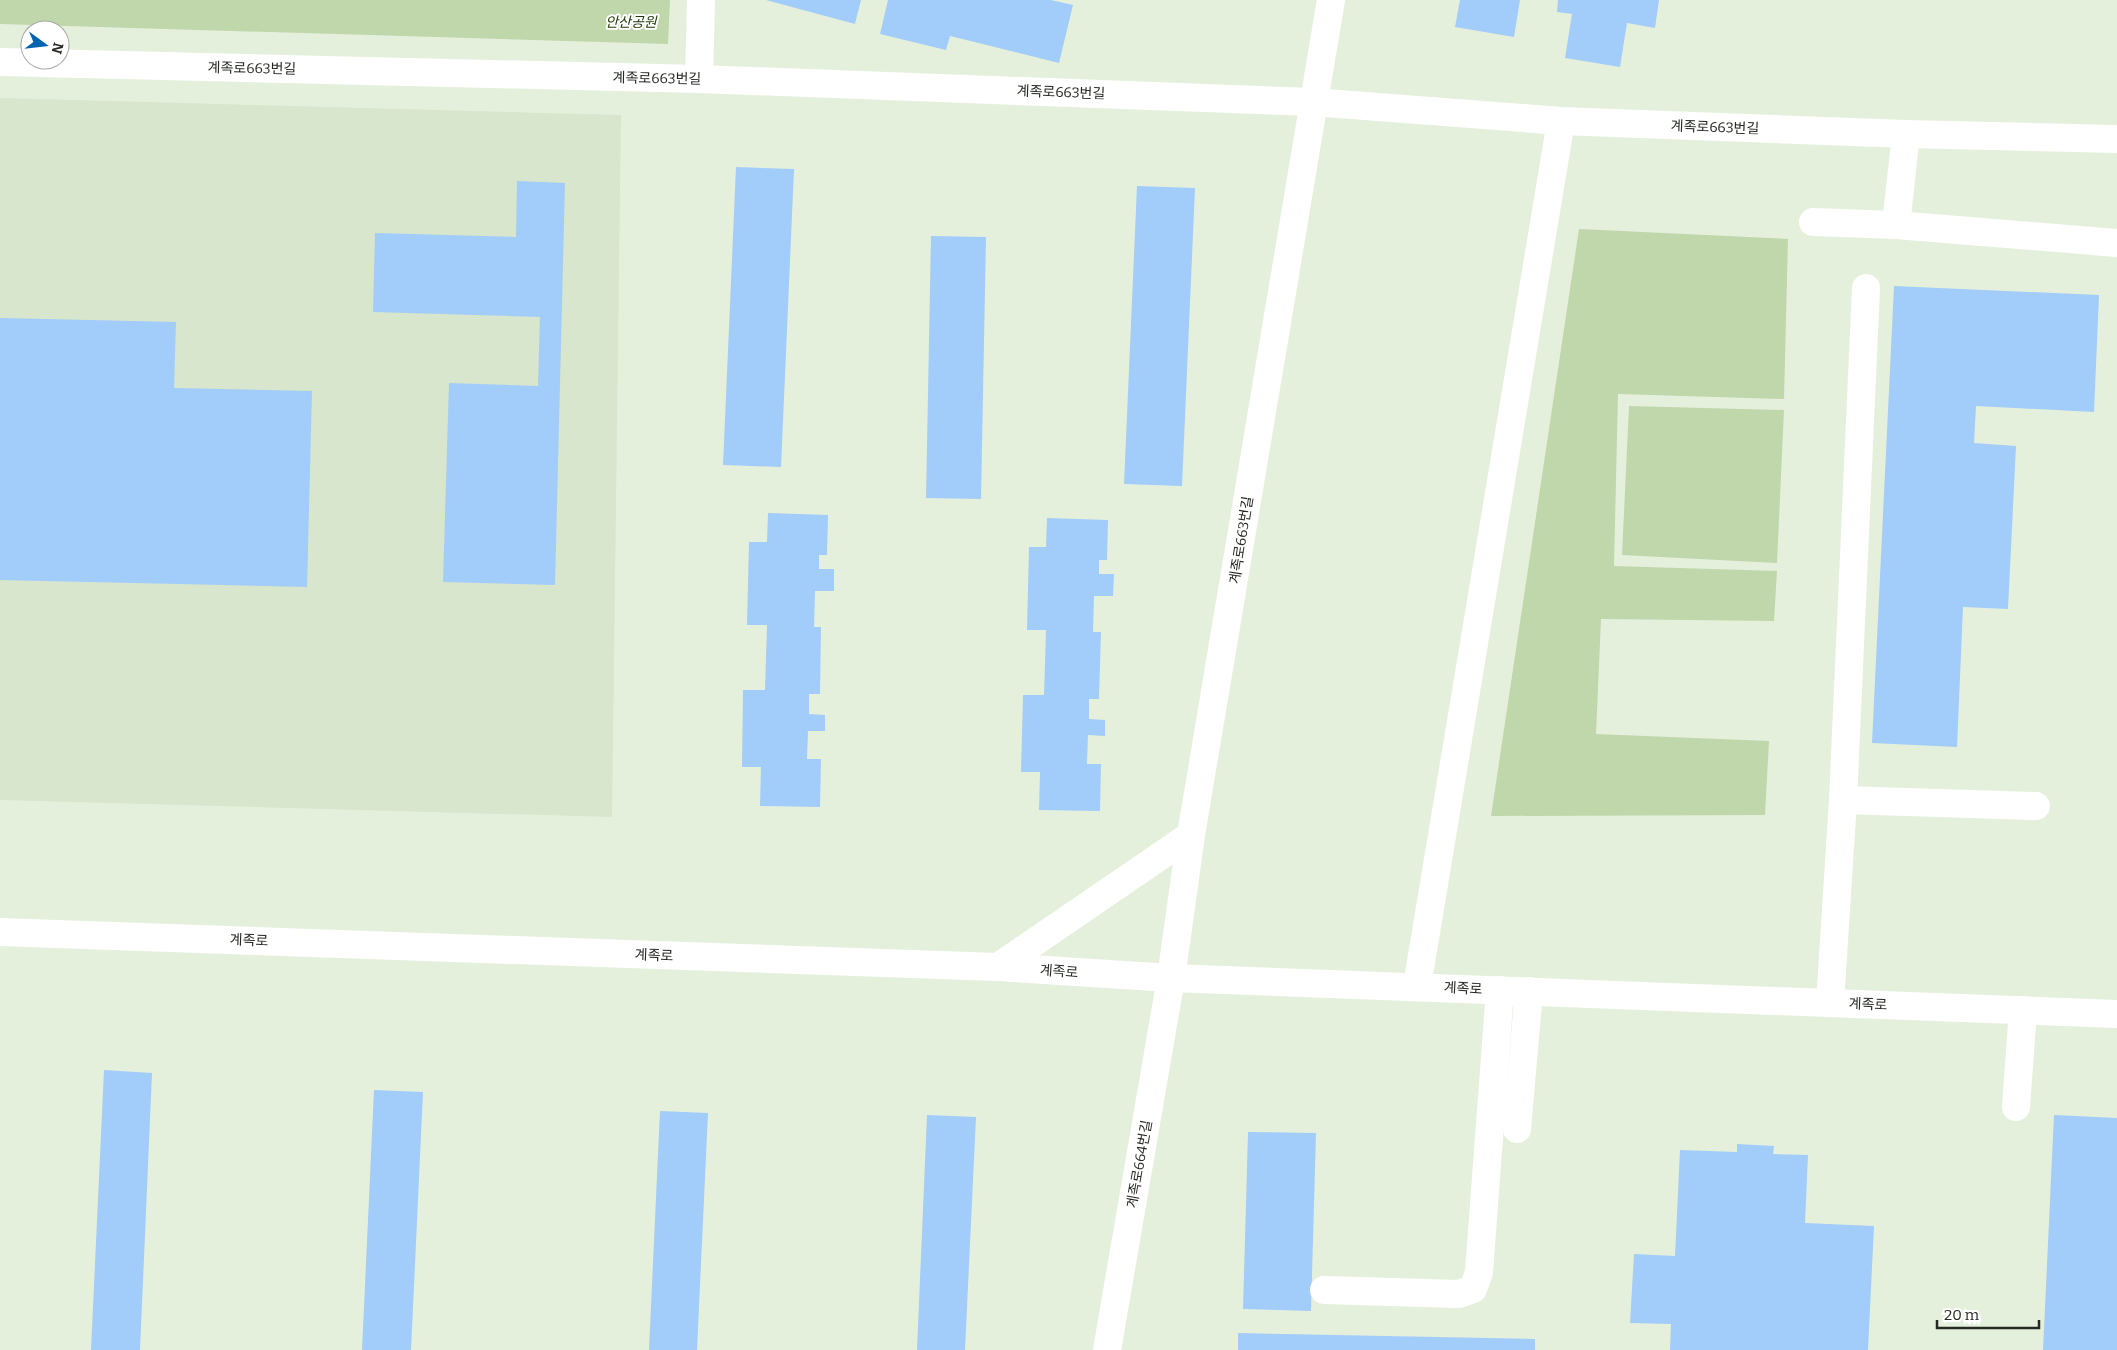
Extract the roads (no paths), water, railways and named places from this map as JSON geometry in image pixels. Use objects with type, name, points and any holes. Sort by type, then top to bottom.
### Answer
[{"type":"main road","points":[[699,78],[701,0]]},
{"type":"main road","name":"계족로663번길","points":[[1171,978],[1191,835],[1331,0]]},
{"type":"main road","name":"계족로663번길","points":[[0,62],[699,78],[1313,102],[1562,121],[1906,134],[2117,139]]},
{"type":"main road","points":[[1417,986],[1562,121]]},
{"type":"main road","points":[[1896,225],[1906,134]]},
{"type":"main road","points":[[1814,222],[1896,225],[2117,242]]},
{"type":"main road","points":[[1830,1003],[1843,800],[1866,288]]},
{"type":"main road","points":[[1843,800],[2036,806]]},
{"type":"main road","points":[[998,967],[1191,835]]},
{"type":"main road","name":"계족로","points":[[0,932],[998,967],[1171,978],[2117,1014]]},
{"type":"main road","name":"계족로664번길","points":[[1107,1350],[1171,978]]},
{"type":"main road","points":[[1324,1290],[1459,1294],[1473,1289],[1479,1272],[1500,990]]},
{"type":"main road","points":[[1518,1129],[1528,991]]},
{"type":"main road","points":[[2016,1107],[2023,1010]]},
{"type":"park label","name":"안산공원","points":[[631,22]]}]
